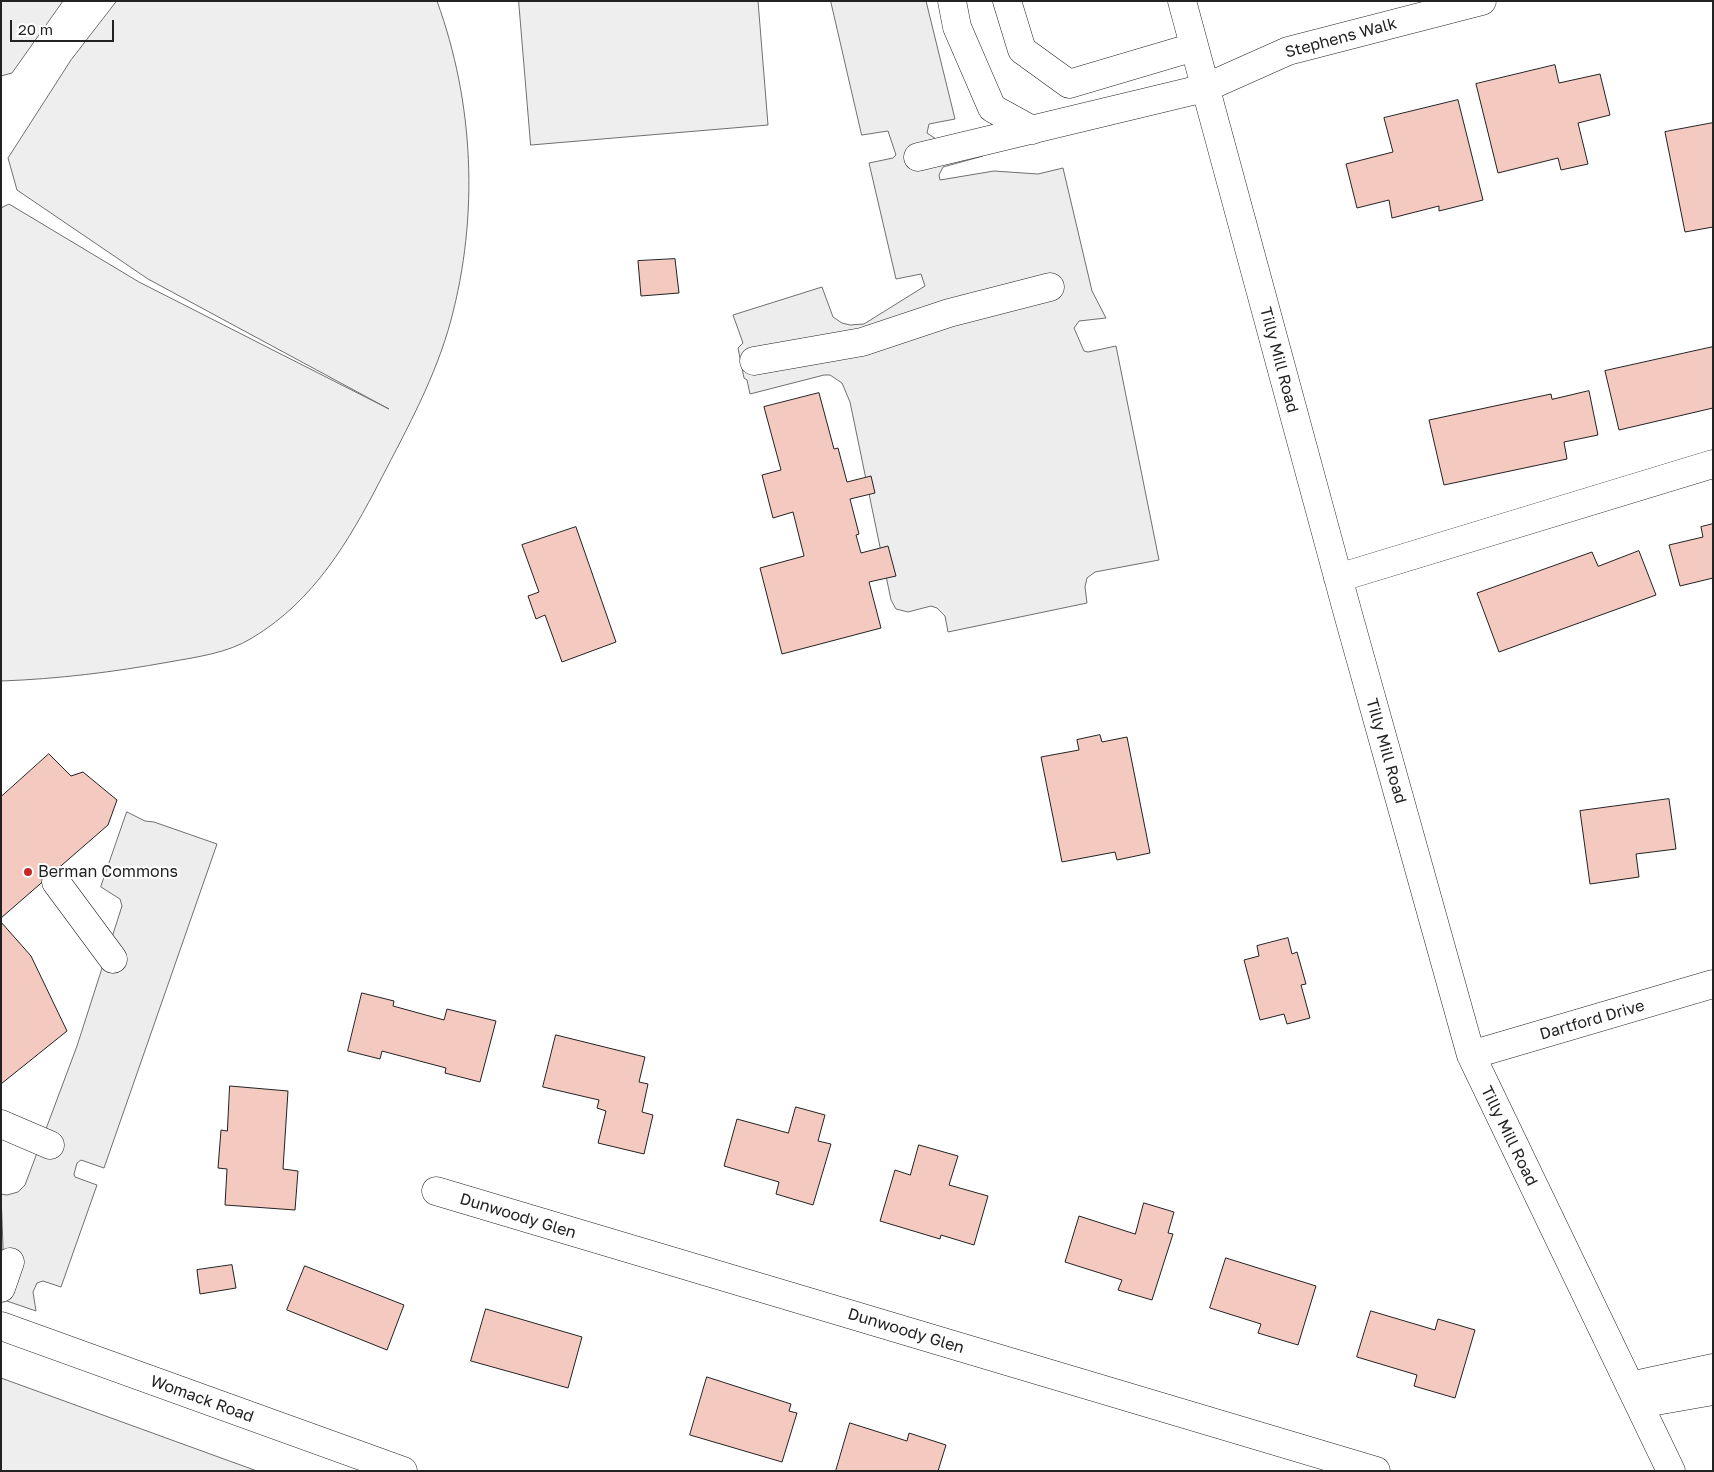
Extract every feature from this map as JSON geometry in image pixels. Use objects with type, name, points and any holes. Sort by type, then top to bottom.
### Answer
[{"type":"street","points":[[952,1],[957,27],[992,108],[1032,130]]},
{"type":"street","points":[[1007,1],[1022,50],[1069,84],[1194,47]]},
{"type":"street","name":"Tilly Mill Road","points":[[1182,1],[1338,578],[1471,1055],[1669,1470]]},
{"type":"street","name":"Stephens Walk","points":[[918,157],[1205,88],[1288,51],[1482,1]]},
{"type":"street","points":[[754,361],[862,342],[949,313],[1050,288]]},
{"type":"street","points":[[1338,578],[1713,464]]},
{"type":"street","points":[[56,882],[114,959]]},
{"type":"street","name":"Dartford Drive","points":[[1471,1055],[1713,984]]},
{"type":"street","points":[[1,1124],[50,1145]]},
{"type":"street","name":"Dunwoody Glen","points":[[436,1192],[1376,1471]]},
{"type":"street","points":[[1,1288],[10,1262]]},
{"type":"street","name":"Womack Road","points":[[1,1326],[403,1471]]},
{"type":"street","points":[[1634,1395],[1713,1368]]},
{"type":"street","points":[[1634,1395],[1713,1390]]},
{"type":"shaded area","points":[[1,1],[63,1],[12,73],[1,76]]},
{"type":"shaded area","points":[[117,1],[437,1],[459,79],[465,119],[469,200],[460,280],[445,341],[421,401],[356,525],[328,568],[294,606],[252,638],[212,654],[107,672],[44,679],[1,681],[1,208],[9,204],[139,282],[389,409],[148,279],[17,190],[8,158],[71,60]]},
{"type":"shaded area","points":[[519,1],[758,1],[768,125],[531,145]]},
{"type":"shaded area","points":[[831,1],[926,1],[955,119],[929,124],[927,133],[936,139],[976,131],[983,156],[943,167],[939,175],[940,180],[994,171],[1038,174],[1063,168],[1092,291],[1106,318],[1079,321],[1074,328],[1084,351],[1088,352],[1116,346],[1159,560],[1095,572],[1087,578],[1085,587],[1087,603],[948,632],[945,616],[937,608],[931,606],[908,612],[896,609],[891,600],[850,402],[842,383],[830,375],[824,375],[750,394],[747,380],[744,378],[738,348],[743,343],[733,315],[822,287],[833,317],[842,323],[850,325],[864,324],[925,286],[921,274],[896,279],[869,163],[893,158],[896,155],[888,131],[862,135]]},
{"type":"shaded area","points":[[127,812],[145,821],[154,822],[217,844],[104,1168],[81,1160],[77,1163],[75,1177],[97,1185],[61,1287],[43,1281],[37,1283],[33,1292],[36,1311],[1,1299],[3,1247],[1,1194],[7,1195],[18,1192],[25,1185],[77,1046],[122,906],[120,899],[101,887]]},
{"type":"shaded area","points":[[1,1378],[257,1471],[1,1471]]},
{"type":"building","points":[[1555,65],[1559,83],[1600,74],[1610,115],[1578,123],[1588,164],[1561,170],[1558,158],[1498,173],[1476,84]]},
{"type":"building","points":[[1458,100],[1483,200],[1439,211],[1439,206],[1392,218],[1389,200],[1357,208],[1346,164],[1393,152],[1384,118]]},
{"type":"building","points":[[1713,123],[1713,227],[1685,232],[1665,132]]},
{"type":"building","points":[[675,259],[679,293],[641,296],[638,261]]},
{"type":"building","points":[[1713,347],[1713,408],[1619,430],[1605,371]]},
{"type":"building","points":[[1589,391],[1598,435],[1564,442],[1567,459],[1444,485],[1429,420],[1551,394],[1552,399]]},
{"type":"building","points":[[819,393],[834,449],[838,448],[847,482],[871,476],[875,493],[850,499],[859,534],[856,535],[861,553],[888,546],[896,576],[869,582],[881,628],[782,654],[760,568],[804,556],[793,512],[773,518],[762,475],[781,470],[764,407]]},
{"type":"building","points":[[1713,524],[1713,578],[1680,586],[1669,545],[1703,537],[1701,527]]},
{"type":"building","points":[[576,527],[616,642],[562,662],[545,615],[536,619],[528,596],[539,592],[522,545]]},
{"type":"building","points":[[1639,551],[1656,595],[1499,652],[1477,593],[1592,552],[1598,566]]},
{"type":"building","points":[[1100,735],[1102,742],[1127,737],[1150,853],[1117,860],[1115,852],[1062,862],[1041,757],[1079,750],[1077,740]]},
{"type":"building","name":"Berman Commons","points":[[49,754],[71,776],[83,772],[117,800],[108,825],[1,918],[1,797]]},
{"type":"building","points":[[1669,799],[1676,849],[1636,854],[1639,877],[1590,884],[1580,811]]},
{"type":"building","points":[[1,922],[31,956],[67,1031],[1,1084]]},
{"type":"building","points":[[1288,938],[1292,954],[1297,952],[1306,984],[1301,985],[1310,1018],[1287,1024],[1284,1014],[1260,1020],[1244,960],[1259,956],[1257,946]]},
{"type":"building","points":[[362,993],[394,1001],[393,1006],[444,1020],[447,1009],[496,1021],[480,1082],[445,1073],[446,1068],[382,1051],[380,1059],[348,1051]]},
{"type":"building","points":[[556,1035],[645,1057],[639,1082],[648,1084],[642,1112],[653,1115],[644,1154],[598,1143],[606,1111],[597,1108],[599,1100],[543,1087]]},
{"type":"building","points":[[230,1086],[288,1091],[283,1169],[298,1171],[295,1210],[225,1205],[227,1169],[218,1168],[221,1130],[227,1131]]},
{"type":"building","points":[[796,1107],[825,1115],[818,1141],[831,1144],[813,1205],[776,1194],[779,1182],[724,1166],[737,1119],[788,1133]]},
{"type":"building","points":[[919,1145],[958,1156],[949,1185],[988,1196],[974,1245],[941,1235],[940,1239],[880,1221],[895,1170],[910,1175]]},
{"type":"building","points":[[1144,1203],[1174,1212],[1168,1233],[1173,1234],[1152,1300],[1118,1290],[1122,1280],[1065,1262],[1079,1216],[1135,1234]]},
{"type":"building","points":[[1226,1258],[1316,1286],[1298,1345],[1258,1333],[1261,1324],[1210,1308]]},
{"type":"building","points":[[232,1265],[236,1288],[200,1294],[197,1270]]},
{"type":"building","points":[[305,1266],[404,1305],[387,1350],[287,1310]]},
{"type":"building","points":[[486,1309],[582,1337],[568,1388],[471,1361]]},
{"type":"building","points":[[1371,1311],[1435,1330],[1438,1319],[1475,1330],[1455,1398],[1414,1386],[1417,1375],[1357,1357]]},
{"type":"building","points":[[707,1377],[791,1404],[789,1411],[797,1413],[782,1462],[690,1435]]},
{"type":"building","points":[[850,1423],[907,1441],[909,1433],[946,1445],[938,1471],[836,1471]]},
{"type":"place","name":"Berman Commons","points":[[28,872]]}]
